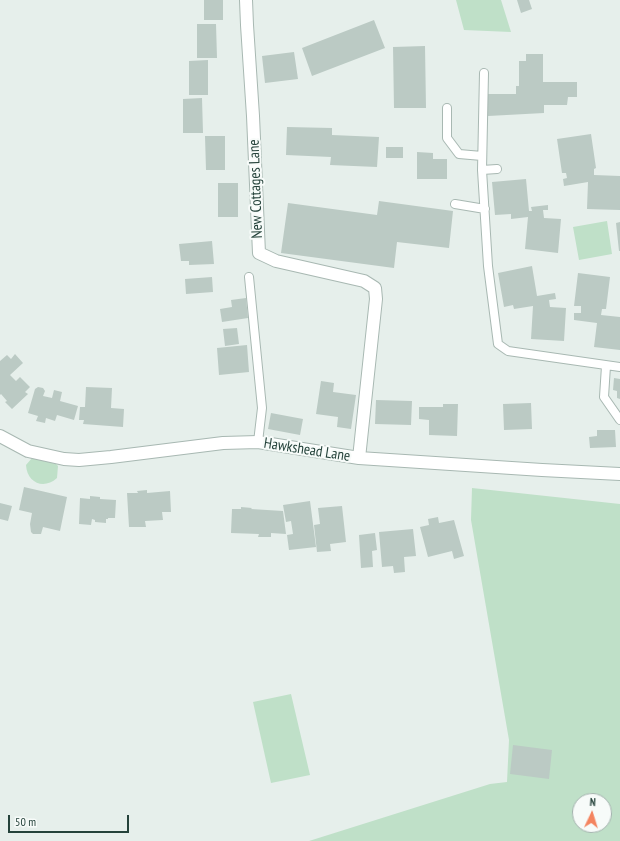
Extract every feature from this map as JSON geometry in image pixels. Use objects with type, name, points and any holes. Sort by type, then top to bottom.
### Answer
[{"type":"street","name":"New Cottages Lane","points":[[246,0],[259,253],[276,261],[364,281],[375,288],[376,299],[359,458]]},
{"type":"street","name":"Hawkshead Lane","points":[[0,436],[28,451],[64,459],[80,460],[222,443],[258,442],[359,458],[620,474]]},
{"type":"lane","points":[[484,73],[482,170],[488,266],[498,344],[508,351],[620,367]]},
{"type":"lane","points":[[447,108],[447,138],[459,154],[482,156]]},
{"type":"lane","points":[[482,170],[497,169]]},
{"type":"lane","points":[[455,204],[485,209]]},
{"type":"lane","points":[[249,277],[262,408],[258,442]]},
{"type":"lane","points":[[606,366],[604,397],[620,420]]},
{"type":"green space","points":[[456,0],[501,0],[511,32],[464,30]]},
{"type":"green space","points":[[607,221],[612,254],[579,260],[573,227]]},
{"type":"green space","points":[[32,458],[56,464],[58,466],[57,478],[47,484],[37,483],[33,480],[29,476],[26,465]]},
{"type":"green space","points":[[472,488],[620,504],[620,841],[309,841],[490,784],[507,782],[509,740],[471,520]]},
{"type":"green space","points":[[291,694],[310,775],[271,783],[253,702]]},
{"type":"building","points":[[204,0],[223,0],[223,20],[204,20]]},
{"type":"building","points":[[517,0],[529,0],[532,9],[521,13]]},
{"type":"building","points":[[374,20],[385,48],[312,76],[302,48]]},
{"type":"building","points":[[197,24],[216,24],[217,58],[197,58]]},
{"type":"building","points":[[425,46],[426,108],[394,108],[393,47]]},
{"type":"building","points":[[294,52],[298,79],[265,83],[262,56]]},
{"type":"building","points":[[526,54],[543,54],[543,82],[577,82],[577,97],[568,97],[567,105],[544,105],[544,113],[488,116],[488,94],[516,94],[516,86],[519,86],[519,61],[526,61]]},
{"type":"building","points":[[208,60],[208,95],[189,95],[189,61]]},
{"type":"building","points":[[202,98],[203,133],[183,133],[183,99]]},
{"type":"building","points":[[287,127],[332,128],[332,135],[379,137],[377,167],[330,165],[331,157],[286,155]]},
{"type":"building","points":[[591,134],[596,168],[594,169],[594,175],[620,176],[620,210],[587,209],[588,182],[564,186],[563,179],[567,178],[566,173],[562,173],[557,139]]},
{"type":"building","points":[[205,136],[225,136],[225,170],[206,170]]},
{"type":"building","points":[[386,147],[403,147],[403,158],[386,158]]},
{"type":"building","points":[[417,152],[433,153],[433,159],[447,159],[447,179],[417,179]]},
{"type":"building","points":[[526,179],[529,211],[532,211],[531,207],[548,205],[548,210],[543,210],[544,218],[561,219],[558,253],[525,249],[528,217],[511,219],[511,214],[495,215],[492,182]]},
{"type":"building","points":[[218,183],[238,183],[238,217],[218,217]]},
{"type":"building","points":[[379,201],[453,211],[449,248],[397,242],[394,268],[281,253],[288,203],[377,215]]},
{"type":"building","points":[[620,222],[620,251],[619,251],[616,223]]},
{"type":"building","points":[[212,241],[214,264],[189,265],[189,261],[181,261],[179,244]]},
{"type":"building","points":[[532,266],[537,296],[555,293],[556,299],[549,300],[550,307],[566,308],[564,341],[531,339],[533,306],[514,309],[513,305],[504,307],[498,273]]},
{"type":"building","points":[[578,273],[610,277],[606,309],[602,309],[601,315],[620,317],[620,350],[594,347],[597,323],[574,320],[574,313],[581,313],[581,306],[574,306]]},
{"type":"building","points":[[212,277],[213,292],[186,294],[185,279]]},
{"type":"building","points":[[246,298],[248,318],[222,322],[220,309],[232,307],[231,300]]},
{"type":"building","points":[[237,328],[239,344],[225,346],[223,329]]},
{"type":"building","points":[[247,345],[249,372],[219,375],[217,348]]},
{"type":"building","points":[[15,354],[23,363],[10,375],[16,381],[20,377],[30,387],[25,392],[28,394],[12,409],[5,402],[7,401],[1,394],[0,395],[0,361],[7,355],[11,359]]},
{"type":"building","points":[[614,378],[620,379],[620,399],[617,398],[617,391],[613,390]]},
{"type":"building","points":[[321,381],[334,383],[333,392],[356,395],[351,429],[337,427],[338,417],[316,414]]},
{"type":"building","points":[[38,387],[43,388],[45,391],[43,396],[52,398],[54,390],[62,392],[60,401],[78,406],[74,420],[57,415],[55,421],[46,418],[45,423],[36,421],[38,416],[28,413],[35,389]]},
{"type":"building","points":[[86,387],[112,388],[111,408],[124,409],[123,427],[83,424],[84,420],[79,420],[80,407],[85,407]]},
{"type":"building","points":[[376,400],[412,401],[411,425],[375,424]]},
{"type":"building","points":[[531,403],[532,429],[504,430],[503,404]]},
{"type":"building","points":[[443,404],[458,404],[457,436],[429,435],[429,420],[419,419],[419,407],[443,407]]},
{"type":"building","points":[[271,413],[303,419],[300,435],[268,429]]},
{"type":"building","points":[[597,430],[615,430],[616,447],[590,448],[589,437],[597,436]]},
{"type":"building","points":[[24,487],[67,497],[60,531],[43,527],[41,534],[33,534],[31,532],[30,524],[32,513],[19,510]]},
{"type":"building","points":[[147,490],[147,493],[170,491],[171,512],[162,512],[163,520],[145,521],[146,527],[129,527],[127,493],[138,493],[137,491]]},
{"type":"building","points":[[90,496],[100,497],[100,499],[116,500],[115,518],[106,519],[106,523],[95,522],[95,520],[92,519],[91,525],[79,524],[80,498],[90,499]]},
{"type":"building","points":[[310,501],[316,547],[289,550],[287,535],[293,534],[291,521],[286,522],[283,505]]},
{"type":"building","points":[[0,503],[12,506],[8,521],[0,519]]},
{"type":"building","points":[[342,506],[346,542],[330,544],[331,551],[317,552],[314,525],[320,524],[318,508]]},
{"type":"building","points":[[241,507],[283,511],[286,534],[271,533],[271,537],[258,537],[259,534],[231,533],[232,509],[241,509]]},
{"type":"building","points":[[438,517],[439,523],[454,520],[464,556],[454,559],[452,551],[428,557],[420,527],[429,525],[428,519]]},
{"type":"building","points":[[413,529],[416,556],[404,557],[405,572],[394,573],[393,566],[382,567],[379,532]]},
{"type":"building","points":[[375,533],[377,550],[372,551],[373,567],[361,568],[359,535]]},
{"type":"building","points":[[513,745],[552,750],[549,779],[510,774]]}]
